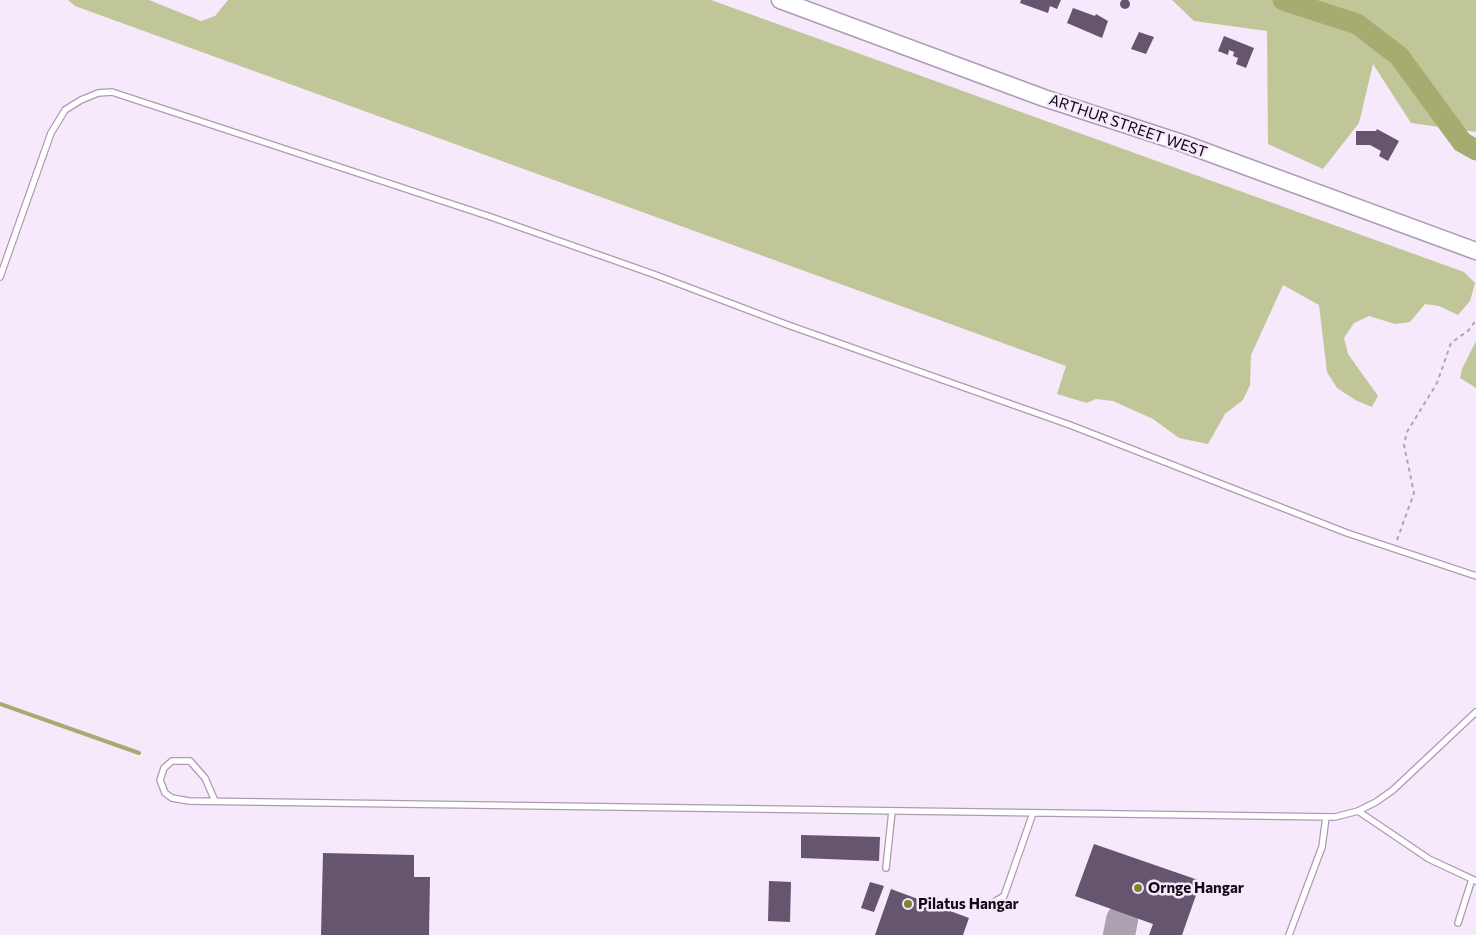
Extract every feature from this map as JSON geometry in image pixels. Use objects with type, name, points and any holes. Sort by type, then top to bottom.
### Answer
[{"type":"main road","name":"ARTHUR STREET WEST","points":[[780,0],[1044,98],[1182,143],[1476,251]]},
{"type":"lane","points":[[0,278],[58,120],[65,110],[81,100],[98,93],[112,92],[482,214],[644,271],[788,325],[1070,425],[1284,509],[1476,576]]},
{"type":"lane","points":[[215,801],[205,778],[190,762],[172,761],[161,772],[161,787],[172,798],[215,801],[1326,817],[1358,811],[1376,802],[1393,790],[1476,712]]},
{"type":"lane","points":[[886,868],[892,811]]},
{"type":"lane","points":[[1358,811],[1429,860],[1474,880],[1458,923]]},
{"type":"lane","points":[[992,904],[1004,896],[1033,813]]},
{"type":"lane","points":[[1289,935],[1322,847],[1326,817]]},
{"type":"path","points":[[1395,548],[1414,494],[1404,444],[1407,432],[1437,382],[1451,343],[1469,330],[1476,320]]},
{"type":"green space","points":[[68,0],[149,0],[201,21],[215,16],[228,0],[711,0],[1464,272],[1475,283],[1470,301],[1458,315],[1439,306],[1425,304],[1410,322],[1395,324],[1369,316],[1354,323],[1344,338],[1348,354],[1378,396],[1372,407],[1357,401],[1337,388],[1327,372],[1319,305],[1283,285],[1251,355],[1250,385],[1243,400],[1225,414],[1208,444],[1179,438],[1153,419],[1113,401],[1096,399],[1087,403],[1057,394],[1066,366],[75,6]]},
{"type":"green space","points":[[1172,0],[1476,0],[1476,132],[1411,123],[1373,64],[1359,123],[1323,169],[1268,144],[1267,31],[1194,21]]},
{"type":"green space","points":[[1476,341],[1476,388],[1460,378],[1462,369]]},
{"type":"building","points":[[1123,-1],[1127,-1],[1130,4],[1129,8],[1123,9],[1120,6],[1120,2]]},
{"type":"building","points":[[1021,0],[1061,0],[1057,9],[1050,6],[1048,13],[1020,3]]},
{"type":"building","points":[[1073,8],[1095,16],[1096,14],[1108,21],[1102,38],[1067,23]]},
{"type":"building","points":[[1139,32],[1154,37],[1146,54],[1131,49]]},
{"type":"building","points":[[1224,36],[1254,48],[1246,68],[1236,64],[1238,58],[1233,56],[1234,52],[1229,50],[1228,55],[1218,51]]},
{"type":"building","points":[[1377,129],[1399,141],[1388,161],[1379,156],[1381,151],[1370,145],[1356,145],[1356,131],[1376,131]]},
{"type":"building","points":[[801,835],[880,837],[879,861],[801,858]]},
{"type":"building","name":"Ornge Hangar","points":[[1094,844],[1201,881],[1182,935],[1149,935],[1153,924],[1075,896]]},
{"type":"building","points":[[323,853],[414,855],[414,877],[430,877],[429,935],[321,935]]},
{"type":"building","points":[[769,881],[791,882],[790,922],[768,921]]},
{"type":"building","points":[[870,882],[884,886],[874,912],[861,908]]},
{"type":"building","name":"Pilatus Hangar","points":[[891,889],[969,918],[963,935],[875,935]]},
{"type":"waterway","points":[[1283,0],[1357,24],[1399,56],[1462,142],[1476,150]]},
{"type":"waterway","points":[[0,704],[139,753]]},
{"type":"taxiway","points":[[1119,935],[1122,920]]},
{"type":"place","name":"Ornge Hangar","points":[[1138,888]]},
{"type":"place","name":"Pilatus Hangar","points":[[908,904]]}]
